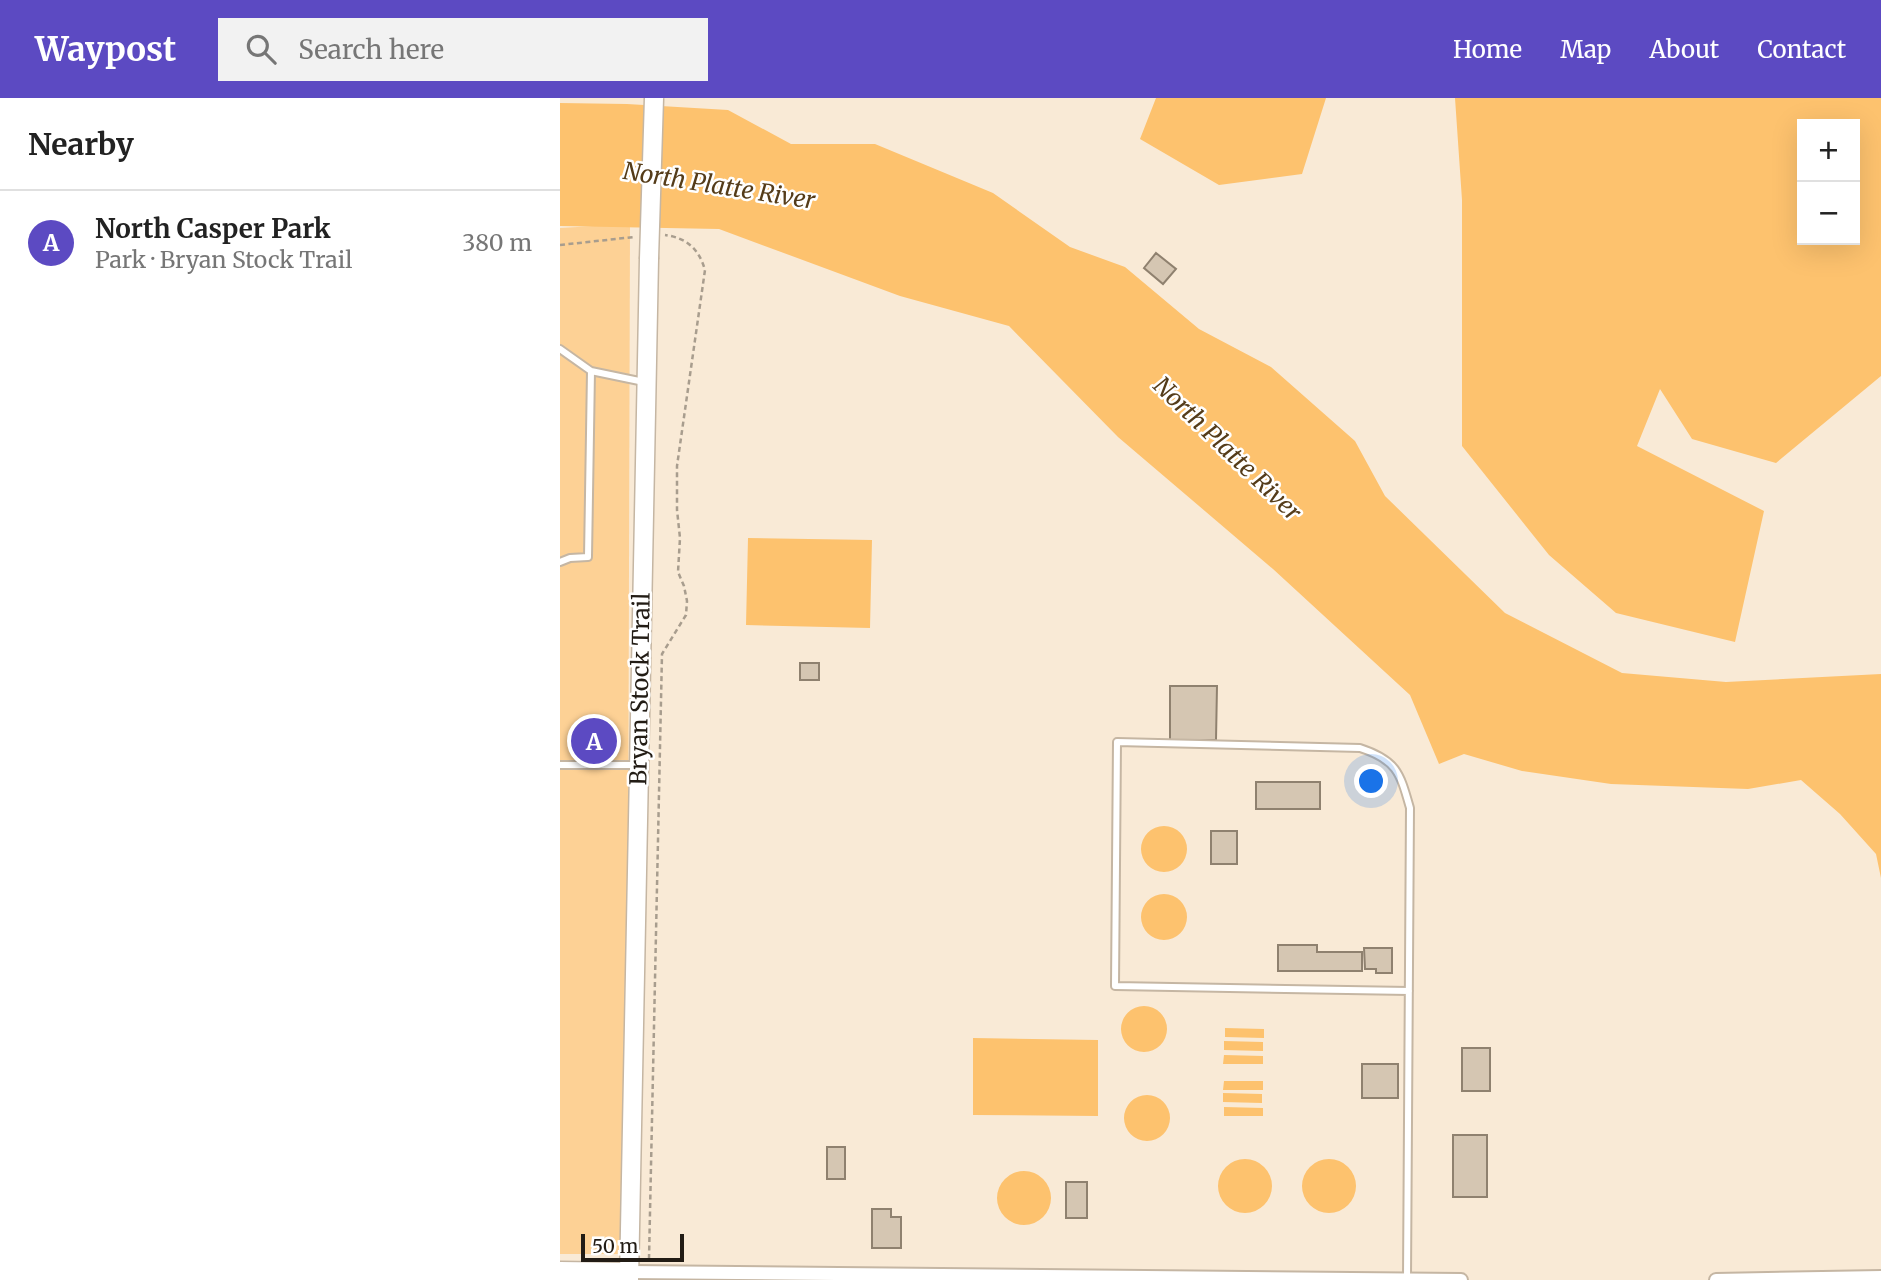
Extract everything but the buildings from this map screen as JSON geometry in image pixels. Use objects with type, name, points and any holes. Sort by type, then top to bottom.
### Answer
[{"type":"main road","name":"Bryan Stock Trail","points":[[629,1276],[654,98]]},
{"type":"main road","points":[[560,1272],[629,1276]]},
{"type":"street","points":[[629,1276],[649,1272],[972,1278],[1461,1280]]},
{"type":"street","points":[[1716,1280],[1881,1277]]},
{"type":"lane","points":[[560,349],[590,371],[647,383]]},
{"type":"lane","points":[[560,562],[570,558],[588,557],[590,371]]},
{"type":"lane","points":[[1407,1279],[1409,991],[1410,808],[1400,774],[1381,754],[1360,748],[1117,742],[1115,986],[1409,991]]},
{"type":"lane","points":[[560,765],[638,765]]},
{"type":"path","points":[[649,1272],[662,654],[685,615],[687,601],[678,572],[680,538],[677,466],[705,270],[693,246],[680,238],[654,236]]},
{"type":"path","points":[[560,245],[641,237]]},
{"type":"shaded area","points":[[630,224],[627,1254],[560,1254],[560,228]]},
{"type":"water","points":[[1156,98],[1326,98],[1302,174],[1219,185],[1140,139]]},
{"type":"water","points":[[1455,98],[1881,98],[1881,376],[1776,463],[1692,439],[1660,389],[1637,446],[1764,511],[1735,642],[1616,613],[1549,555],[1462,446],[1462,200]]},
{"type":"water","name":"North Platte River","points":[[560,103],[728,110],[791,144],[875,144],[993,193],[1070,247],[1125,267],[1199,329],[1271,367],[1355,441],[1385,496],[1505,613],[1622,673],[1726,682],[1881,674],[1881,878],[1876,854],[1840,814],[1801,780],[1748,789],[1611,784],[1522,771],[1464,754],[1439,764],[1410,695],[1273,569],[1118,437],[1009,326],[900,296],[719,229],[560,226]]},
{"type":"water","points":[[748,538],[872,540],[870,628],[746,625]]},
{"type":"water","points":[[1164,826],[1180,833],[1187,849],[1180,865],[1164,872],[1148,865],[1141,849],[1148,833]]},
{"type":"water","points":[[1164,894],[1180,901],[1187,917],[1180,933],[1164,940],[1148,933],[1141,917],[1148,901]]},
{"type":"water","points":[[1144,1006],[1160,1013],[1167,1029],[1160,1045],[1144,1052],[1128,1045],[1121,1029],[1128,1013]]},
{"type":"water","points":[[1225,1028],[1264,1029],[1264,1038],[1225,1037]]},
{"type":"water","points":[[973,1038],[1098,1040],[1098,1116],[973,1115]]},
{"type":"water","points":[[1224,1041],[1263,1042],[1263,1051],[1224,1050]]},
{"type":"water","points":[[1224,1055],[1263,1056],[1263,1064],[1223,1064]]},
{"type":"water","points":[[1224,1081],[1263,1081],[1263,1090],[1223,1090]]},
{"type":"water","points":[[1223,1093],[1262,1094],[1262,1103],[1223,1102]]},
{"type":"water","points":[[1147,1095],[1163,1102],[1170,1118],[1163,1134],[1147,1141],[1131,1134],[1124,1118],[1131,1102]]},
{"type":"water","points":[[1224,1107],[1263,1108],[1263,1116],[1224,1116]]},
{"type":"water","points":[[1250,1159],[1260,1163],[1268,1171],[1272,1186],[1268,1201],[1260,1209],[1240,1213],[1230,1209],[1222,1201],[1218,1181],[1222,1171],[1230,1163]]},
{"type":"water","points":[[1334,1159],[1344,1163],[1352,1171],[1356,1186],[1352,1201],[1344,1209],[1324,1213],[1314,1209],[1306,1201],[1302,1181],[1306,1171],[1314,1163]]},
{"type":"water","points":[[1029,1171],[1039,1175],[1047,1183],[1051,1198],[1047,1213],[1039,1221],[1019,1225],[1009,1221],[1001,1213],[997,1193],[1001,1183],[1009,1175]]},
{"type":"place","name":"North Casper Park","points":[[594,741]]}]
